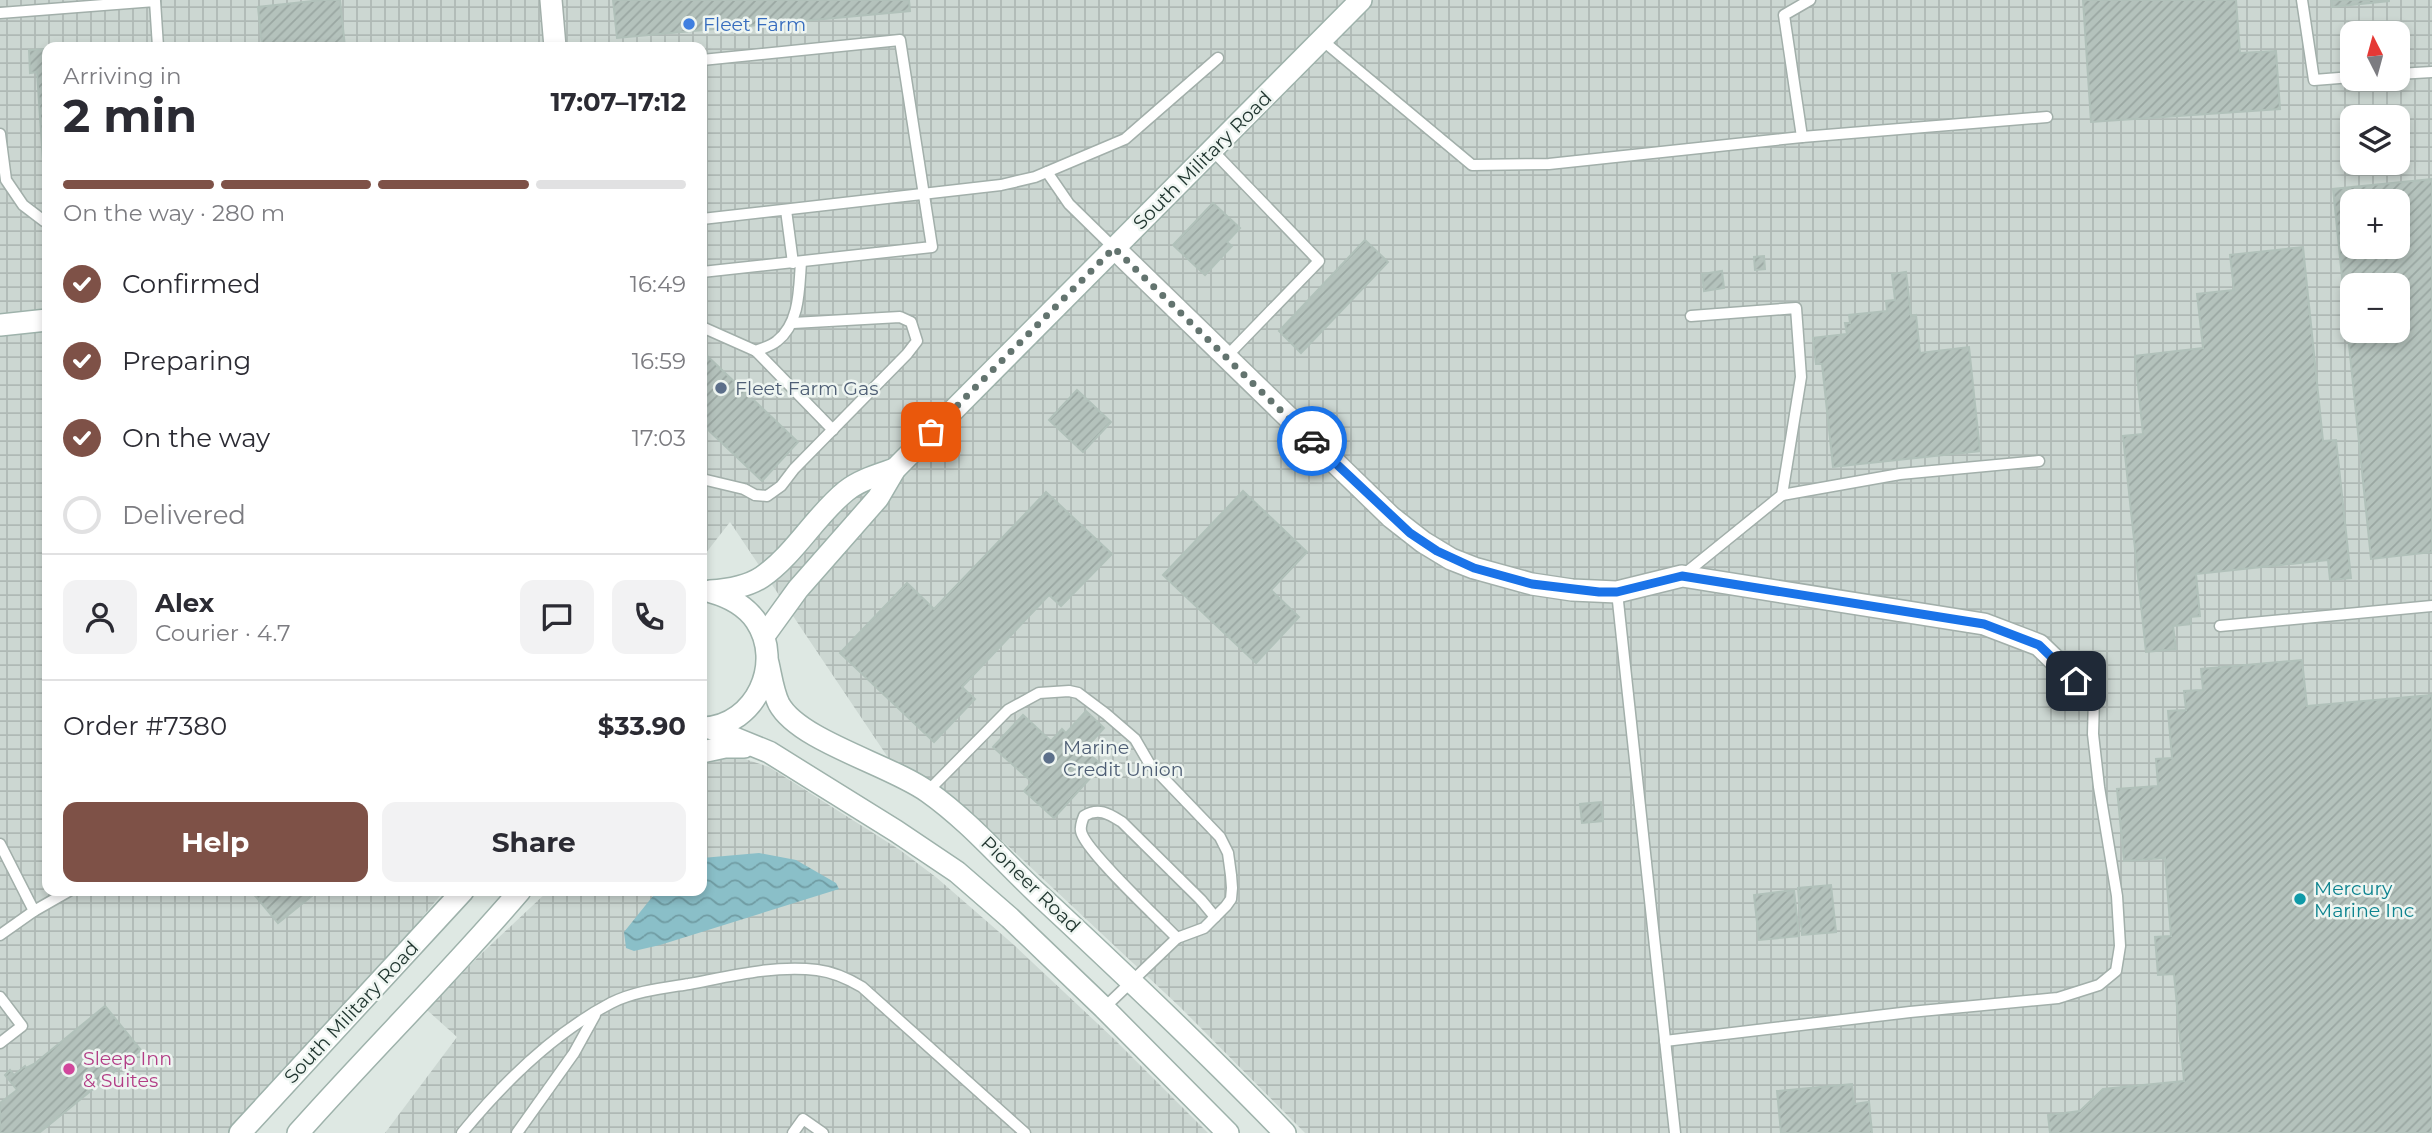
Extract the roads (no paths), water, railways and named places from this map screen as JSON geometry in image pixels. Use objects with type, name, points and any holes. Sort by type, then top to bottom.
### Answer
[{"type":"main road","points":[[551,0],[555,42]]},
{"type":"main road","name":"South Military Road","points":[[764,636],[798,589],[878,498],[895,469],[1361,0]]},
{"type":"main road","points":[[1114,248],[1391,517],[1437,551],[1466,566],[1506,579],[1572,590],[1617,592],[1682,576],[1984,624],[2039,645],[2094,698]]},
{"type":"main road","points":[[0,325],[42,321]]},
{"type":"main road","name":"South Military Road","points":[[707,591],[730,589],[762,577],[848,489],[895,469]]},
{"type":"main road","points":[[707,591],[728,597],[743,607],[764,636]]},
{"type":"main road","name":"Pioneer Road","points":[[764,636],[779,703],[787,714],[806,732],[873,762],[928,792],[976,830],[1028,884],[1133,981],[1285,1133]]},
{"type":"main road","points":[[707,728],[732,720],[750,706],[763,686],[768,663]]},
{"type":"main road","name":"Pioneer Road","points":[[707,728],[769,752],[957,872],[1010,918],[1104,1008],[1228,1133]]},
{"type":"main road","points":[[707,751],[731,746],[769,752]]},
{"type":"main road","name":"South Military Road","points":[[240,1133],[458,896]]},
{"type":"main road","points":[[298,1133],[516,896]]},
{"type":"main road","points":[[481,936],[530,896]]},
{"type":"lane","points":[[1802,137],[1784,15],[1810,0]]},
{"type":"lane","points":[[2302,0],[2314,80],[2340,79]]},
{"type":"lane","points":[[0,13],[155,1],[158,42]]},
{"type":"lane","points":[[707,59],[900,40],[932,247],[707,271]]},
{"type":"lane","points":[[1322,40],[1472,165],[1549,164],[1802,137],[2047,117]]},
{"type":"lane","points":[[707,218],[924,195],[1001,185],[1035,177],[1125,139],[1218,58]]},
{"type":"lane","points":[[2410,73],[2432,72]]},
{"type":"lane","points":[[0,134],[6,180],[23,205],[42,219]]},
{"type":"lane","points":[[1212,150],[1319,261],[1226,357]]},
{"type":"lane","points":[[1047,172],[1069,204],[1114,248]]},
{"type":"lane","points":[[756,351],[776,342],[793,323],[799,290],[797,262],[786,210]]},
{"type":"lane","points":[[1691,316],[1796,307],[1801,377],[1782,495]]},
{"type":"lane","points":[[707,480],[744,489],[754,495],[767,496],[781,486],[916,341],[911,322],[900,317],[793,323]]},
{"type":"lane","points":[[707,329],[756,351],[833,430]]},
{"type":"lane","points":[[1682,576],[1782,495],[1900,474],[2039,461]]},
{"type":"lane","points":[[1617,592],[1675,1133]]},
{"type":"lane","points":[[2220,626],[2432,606]]},
{"type":"lane","points":[[928,792],[1008,710],[1039,693],[1069,691],[1078,693],[1135,739],[1150,764],[1220,837],[1228,853],[1231,899],[1204,928],[1177,938],[1104,1008]]},
{"type":"lane","points":[[1665,1041],[1910,1012],[2059,998],[2099,985],[2116,971],[2120,946],[2117,896],[2099,787],[2094,698]]},
{"type":"lane","points":[[1177,938],[1087,843],[1081,834],[1084,816],[1097,811],[1108,813],[1122,822],[1215,917]]},
{"type":"lane","points":[[0,844],[34,911]]},
{"type":"lane","points":[[0,935],[60,896]]},
{"type":"lane","points":[[462,1133],[519,1072],[555,1041],[596,1012],[630,996],[742,974],[786,969],[832,973],[851,980],[874,996],[1025,1133]]},
{"type":"lane","points":[[0,996],[22,1026],[0,1043]]},
{"type":"lane","points":[[517,1133],[574,1053],[596,1012]]},
{"type":"lane","points":[[793,1133],[803,1119],[823,1133]]},
{"type":"water","points":[[759,853],[796,860],[836,883],[839,889],[660,945],[634,951],[626,948],[624,932],[653,896],[707,896],[707,858]]},
{"type":"place","name":"Fleet Farm","points":[[689,24]]},
{"type":"place","name":"Fleet Farm Gas","points":[[721,388]]},
{"type":"place","name":"Marine Credit Union","points":[[1049,758]]},
{"type":"place","name":"Mercury Marine Inc","points":[[2300,899]]},
{"type":"place","name":"Sleep Inn & Suites","points":[[69,1069]]}]
